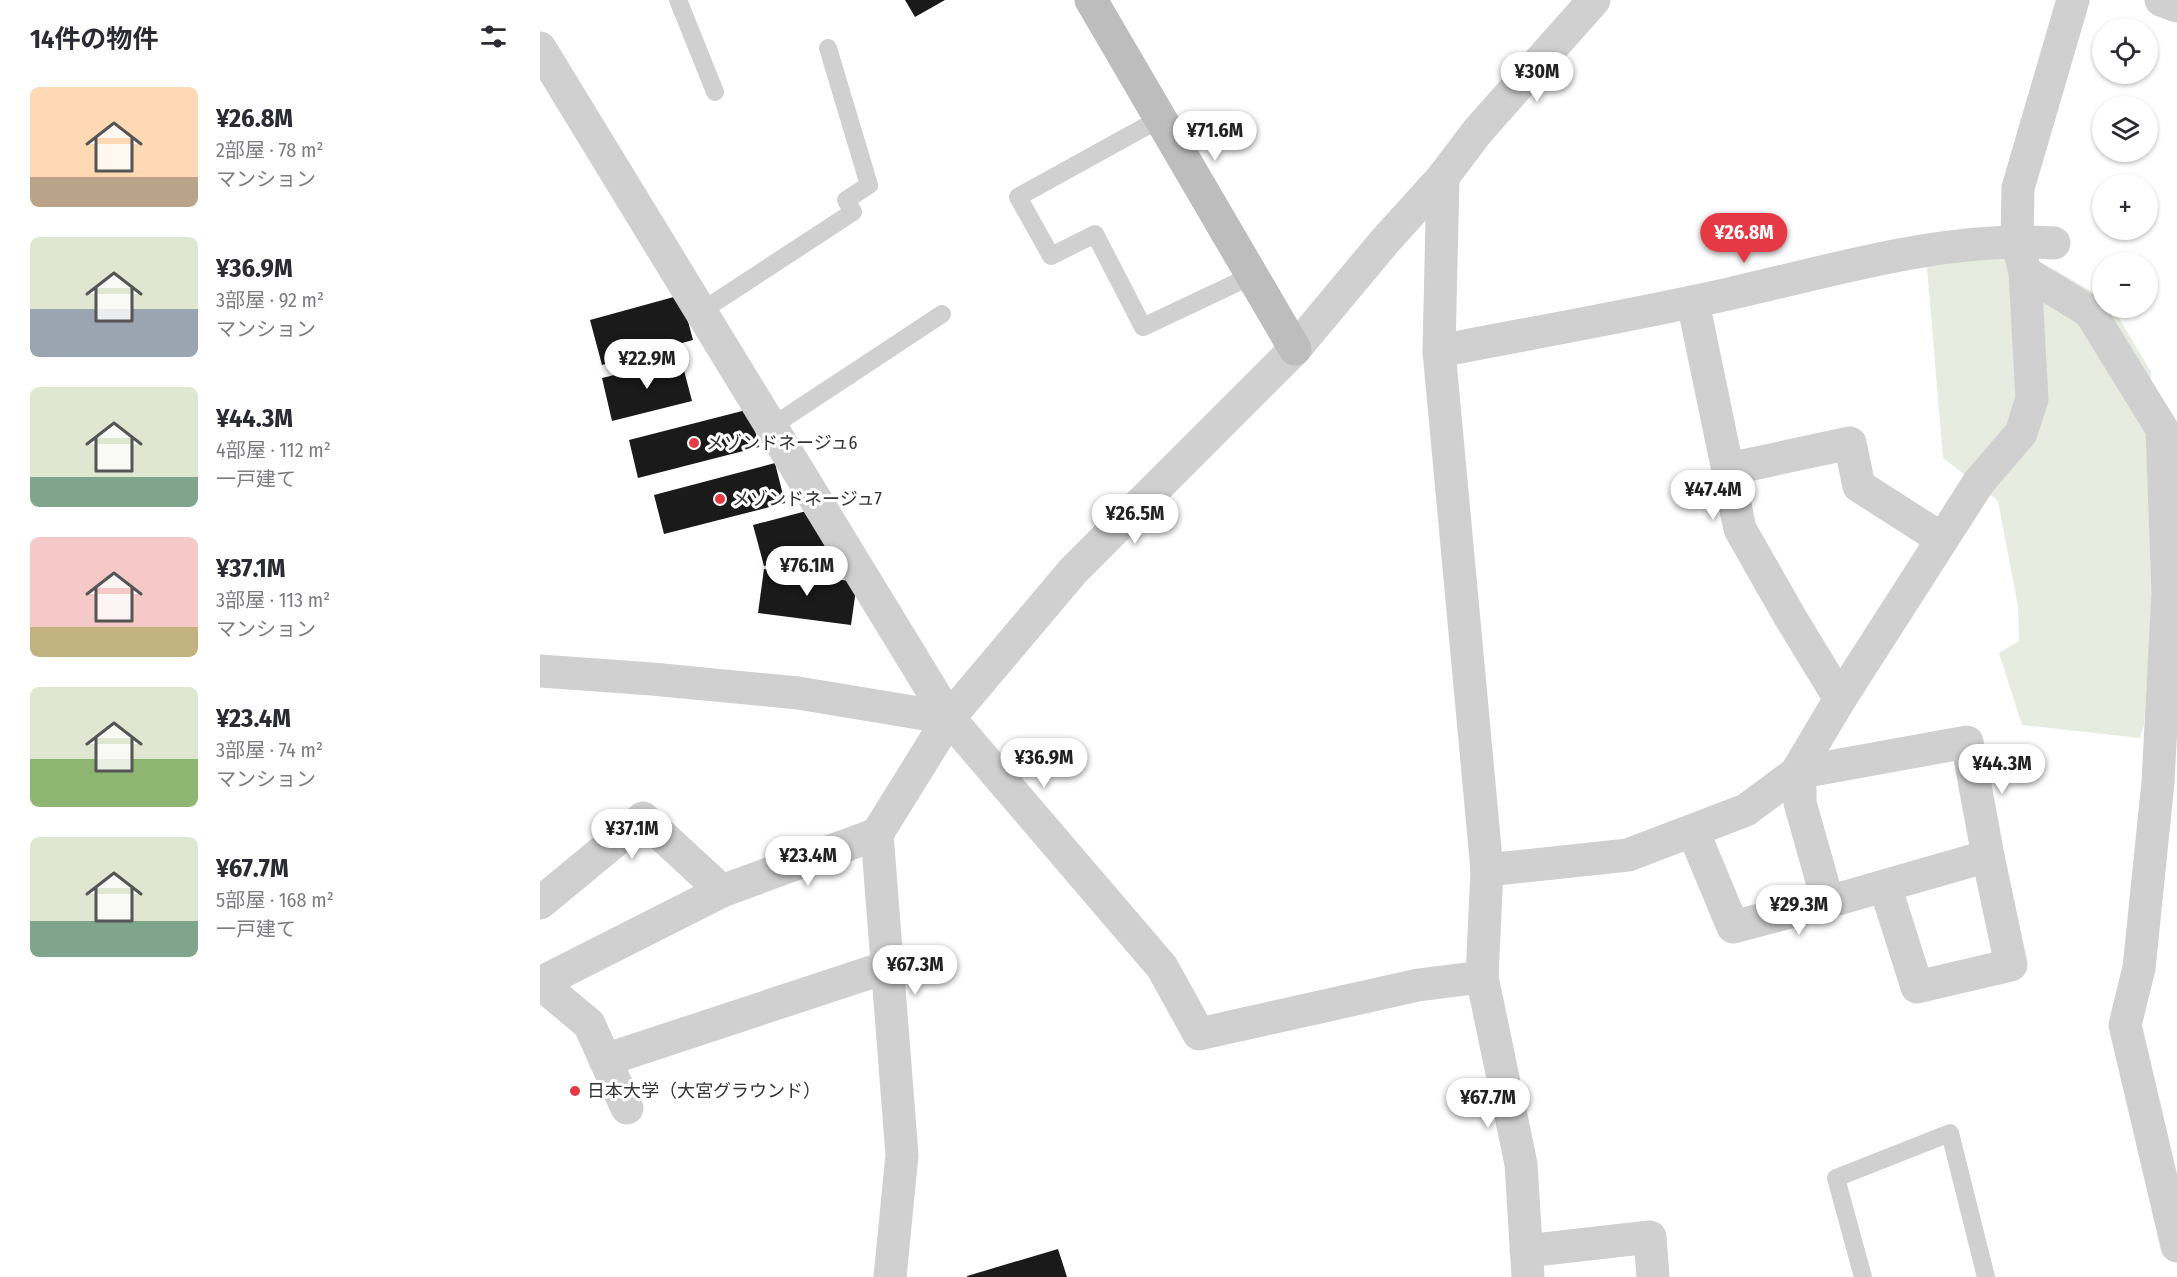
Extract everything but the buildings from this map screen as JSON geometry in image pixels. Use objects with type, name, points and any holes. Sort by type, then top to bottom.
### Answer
[{"type":"street","points":[[1091,0],[1295,349]]},
{"type":"street","points":[[890,1277],[902,1155],[877,834],[949,718],[1073,571],[1295,349],[1385,241],[1443,177],[1477,132],[1594,0]]},
{"type":"street","points":[[1487,870],[1628,855],[1746,810],[1796,773],[1840,699],[1979,482],[2021,433],[2032,399],[2025,272],[2017,241],[2018,188],[2073,0]]},
{"type":"street","points":[[2161,0],[2177,6]]},
{"type":"street","points":[[540,48],[949,718],[1162,966],[1199,1034],[1418,985],[1482,977]]},
{"type":"street","points":[[1443,177],[1439,351],[1487,870],[1482,977],[1521,1164],[1527,1264],[1650,1237],[1653,1277]]},
{"type":"street","points":[[1439,351],[1693,302],[1928,249],[2017,241],[2054,243]]},
{"type":"street","points":[[2025,272],[2090,312],[2169,428],[2167,783],[2139,968],[2125,1025],[2177,1246]]},
{"type":"street","points":[[1693,302],[1740,529],[1790,618],[1840,699]]},
{"type":"street","points":[[1729,469],[1850,443],[1859,486],[1942,539]]},
{"type":"street","points":[[540,671],[798,693],[949,718]]},
{"type":"street","points":[[1796,773],[1967,742],[2011,965],[1917,987],[1885,886]]},
{"type":"street","points":[[1796,773],[1800,774],[1800,803],[1828,902]]},
{"type":"street","points":[[540,903],[643,818],[722,891]]},
{"type":"street","points":[[1693,831],[1733,927],[1988,856]]},
{"type":"street","points":[[627,1108],[589,1024],[548,989],[550,978],[722,891],[877,834]]},
{"type":"street","points":[[605,1060],[887,968]]},
{"type":"lane","points":[[678,0],[715,92]]},
{"type":"lane","points":[[700,312],[854,212],[846,200],[869,185],[828,48]]},
{"type":"lane","points":[[1161,118],[1018,197],[1051,256],[1095,234],[1143,327],[1251,276]]},
{"type":"lane","points":[[771,427],[942,314]]},
{"type":"lane","points":[[1863,1277],[1836,1178],[1950,1133],[1986,1277]]},
{"type":"shaded area","points":[[2009,256],[2055,270],[2092,292],[2092,318],[2119,318],[2151,372],[2146,433],[2157,538],[2144,725],[2140,738],[2022,725],[1999,653],[2019,641],[2018,606],[1998,501],[1943,458],[1927,267],[1951,260]]},
{"type":"place","name":"メゾンドネージュ6","points":[[694,443]]},
{"type":"place","name":"メゾンドネージュ7","points":[[720,499]]},
{"type":"place","name":"日本大学（大宮グラウンド）","points":[[575,1091]]}]
